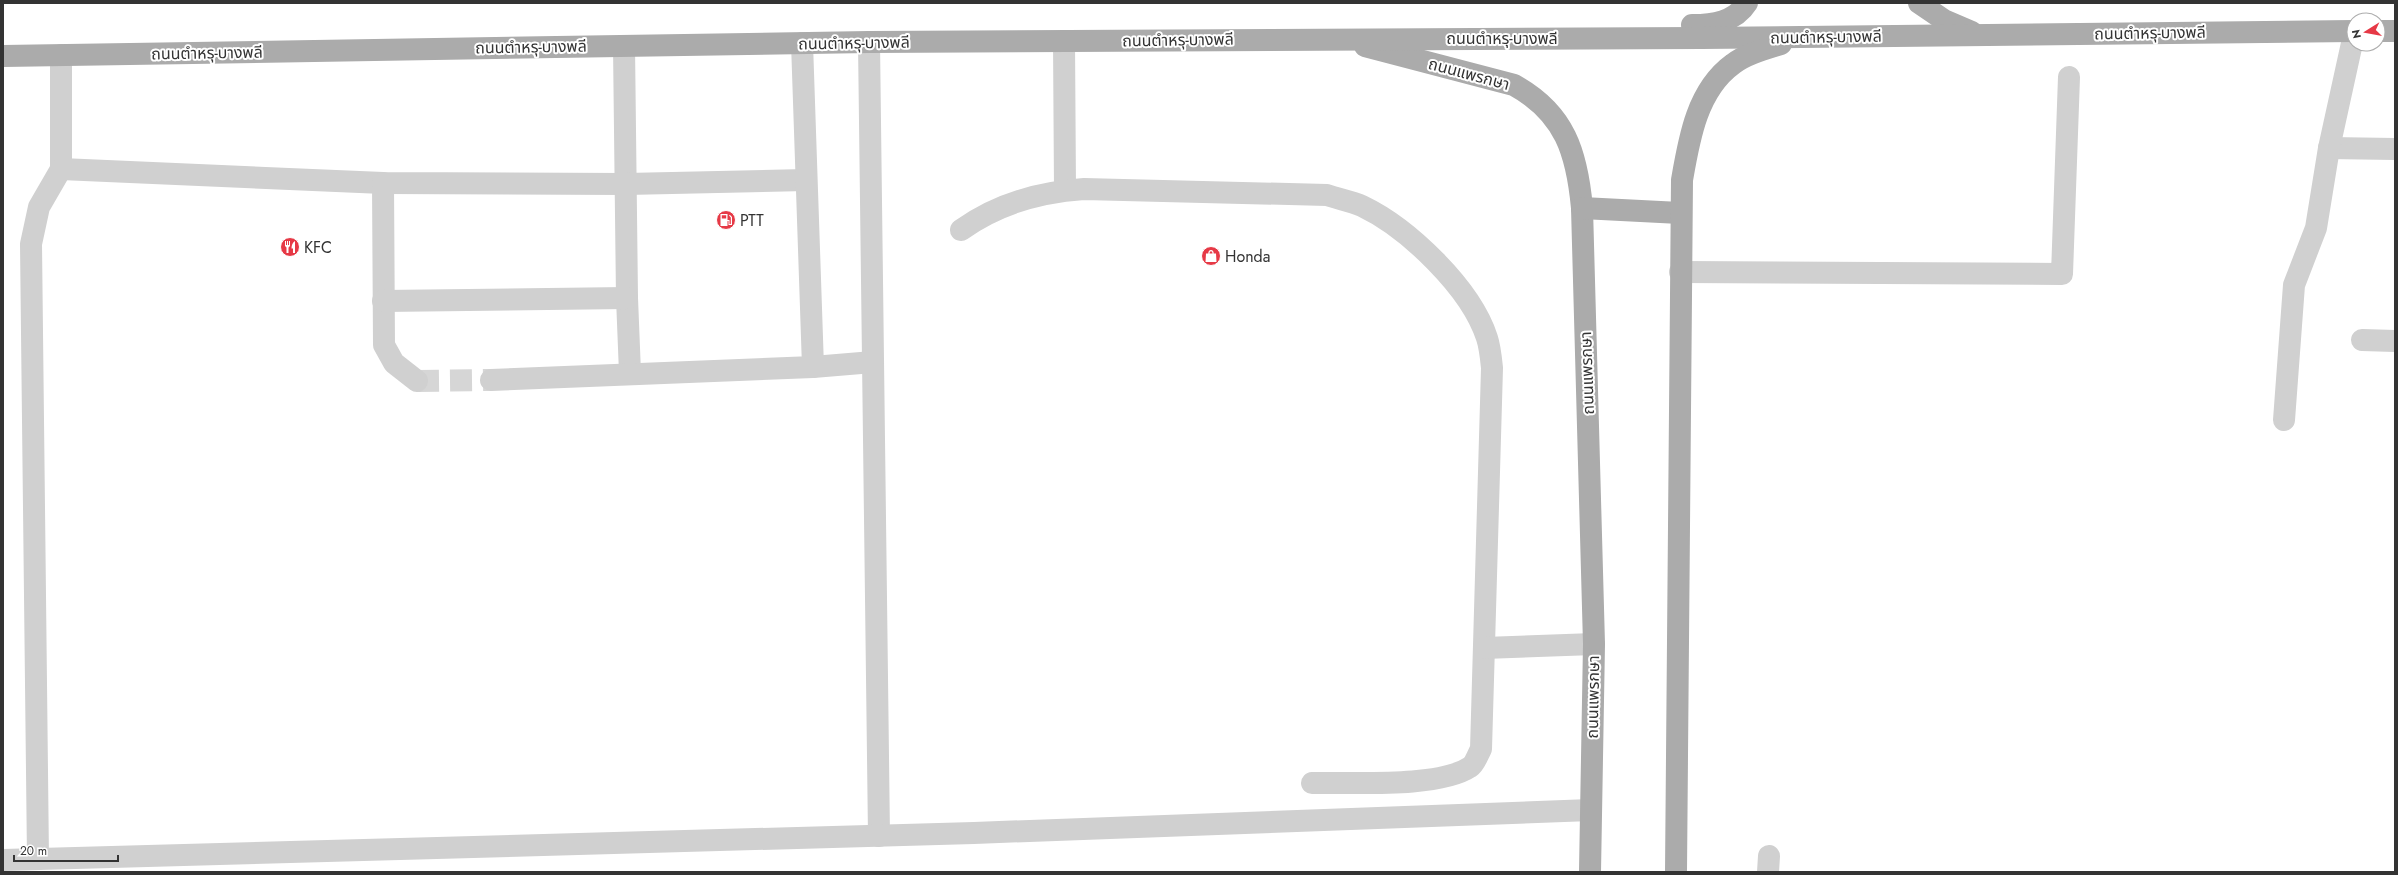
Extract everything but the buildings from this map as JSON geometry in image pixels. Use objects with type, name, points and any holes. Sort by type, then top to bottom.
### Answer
[{"type":"main road","points":[[1248,39],[1407,26],[1707,25],[1732,18],[1747,3]]},
{"type":"main road","points":[[1919,3],[1944,20],[1979,35]]},
{"type":"main road","name":"ถนนตำหรุ-บางพลี","points":[[3,56],[869,42],[1335,38],[1801,37],[2346,31]]},
{"type":"main road","points":[[1676,872],[1680,213],[1682,180],[1690,136],[1706,95],[1714,83],[1733,64],[1755,52],[1801,37]]},
{"type":"main road","name":"ถนนแพรกษา","points":[[1335,38],[1514,85],[1534,96],[1561,127],[1572,150],[1579,180],[1582,208],[1594,644],[1590,872]]},
{"type":"main road","points":[[1582,208],[1680,213]]},
{"type":"lane","points":[[1064,41],[1065,190]]},
{"type":"lane","points":[[869,42],[879,836]]},
{"type":"lane","points":[[802,43],[813,367]]},
{"type":"lane","points":[[624,46],[627,298],[630,372]]},
{"type":"lane","points":[[2284,420],[2294,285],[2316,228],[2329,148],[2350,52]]},
{"type":"lane","points":[[38,859],[31,244],[39,207],[61,169],[61,55]]},
{"type":"lane","points":[[1680,272],[2062,274],[2069,77]]},
{"type":"lane","points":[[2329,148],[2395,149]]},
{"type":"lane","points":[[61,169],[383,183],[626,184],[806,180]]},
{"type":"lane","points":[[383,183],[384,345],[394,363],[417,381]]},
{"type":"lane","points":[[961,230],[985,214],[1030,197],[1065,190],[1084,189],[1327,195],[1361,206],[1374,213],[1416,243],[1436,262],[1469,303],[1482,326],[1490,351],[1492,368],[1481,749],[1471,766],[1456,774],[1432,780],[1312,783]]},
{"type":"lane","points":[[383,301],[627,298]]},
{"type":"lane","points":[[2362,340],[2395,340]]},
{"type":"lane","points":[[491,380],[630,372],[813,367],[873,362]]},
{"type":"lane","points":[[1484,648],[1594,644]]},
{"type":"lane","points":[[3,860],[879,836],[1591,810]]},
{"type":"tunnel","points":[[417,381],[491,380]]},
{"type":"place","name":"PTT","points":[[726,220]]},
{"type":"place","name":"KFC","points":[[290,247]]},
{"type":"place","name":"Honda","points":[[1211,256]]}]
